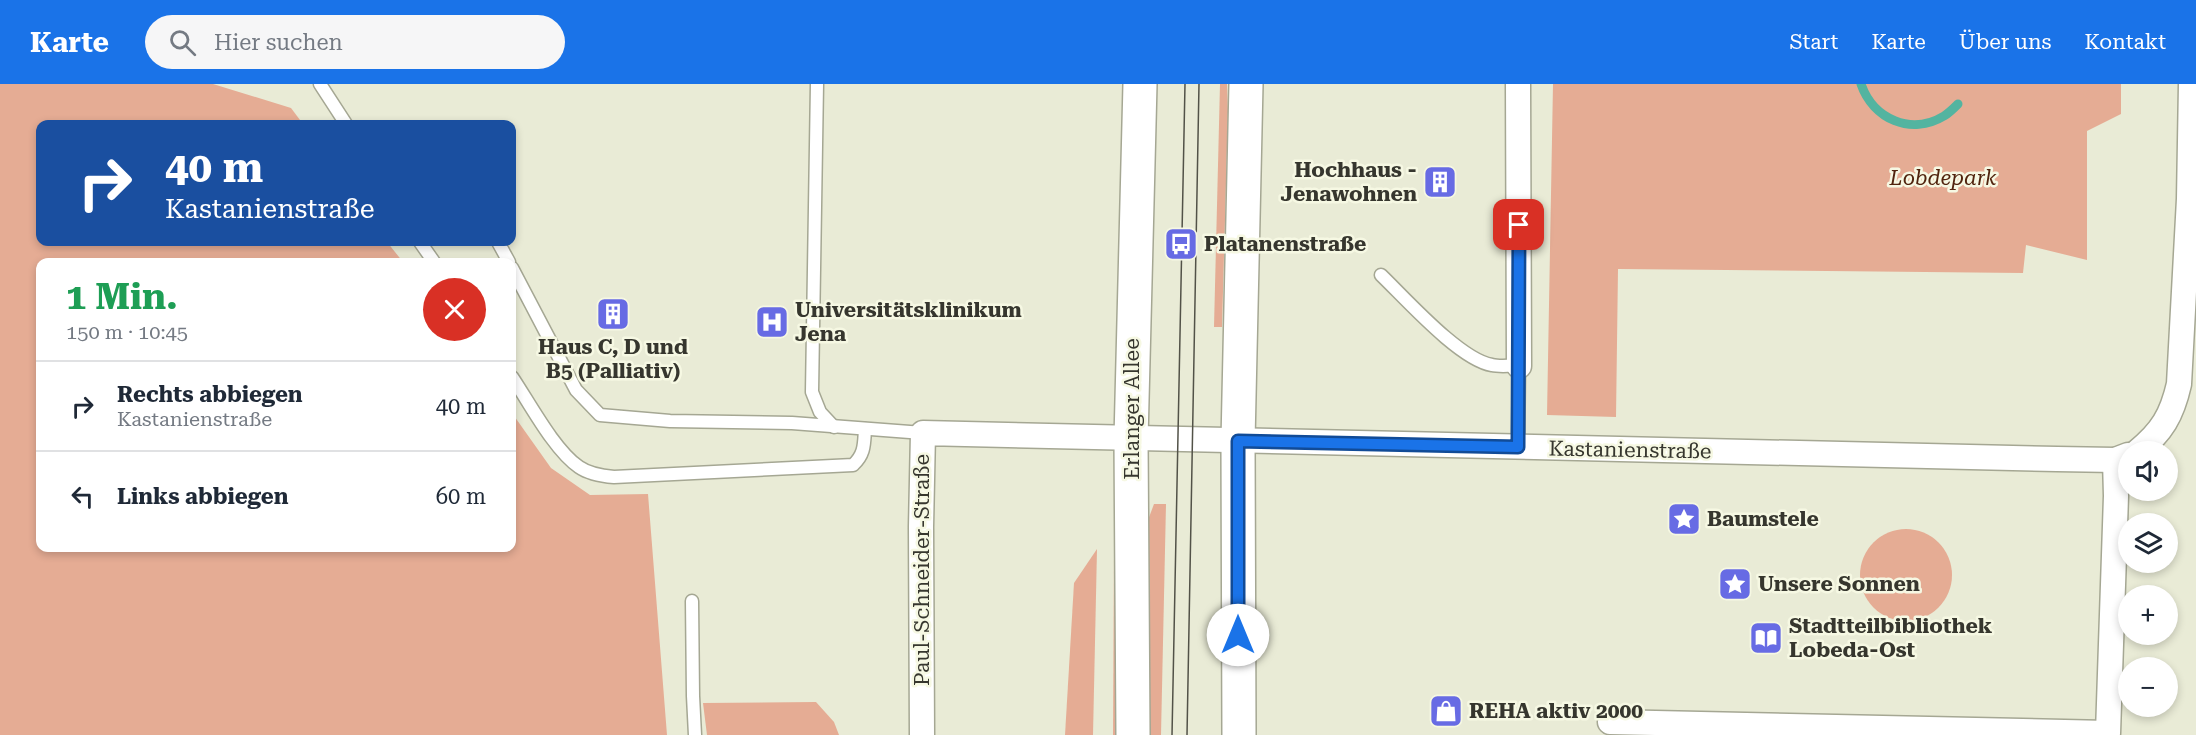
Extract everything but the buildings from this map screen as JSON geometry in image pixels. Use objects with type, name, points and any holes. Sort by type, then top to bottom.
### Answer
[{"type":"main road","name":"Erlanger Allee","points":[[1133,735],[1131,439],[1140,84]]},
{"type":"main road","points":[[1239,735],[1238,441],[1246,84]]},
{"type":"street","points":[[1518,84],[1520,366]]},
{"type":"street","points":[[2151,441],[2162,428],[2174,407],[2179,384],[2189,199],[2192,84]]},
{"type":"street","name":"Paul-Schneider-Straße","points":[[922,735],[923,433],[1131,439]]},
{"type":"street","name":"Kastanienstraße","points":[[1131,439],[2118,455]]},
{"type":"street","points":[[1610,722],[2108,733],[2118,498]]},
{"type":"lane","points":[[320,84],[343,120]]},
{"type":"lane","points":[[817,84],[812,392],[820,412],[834,427]]},
{"type":"lane","points":[[1381,275],[1470,358],[1491,365],[1520,366],[1518,447]]},
{"type":"lane","points":[[516,276],[576,390],[600,415],[670,421],[792,423],[923,433]]},
{"type":"lane","points":[[516,383],[564,453],[579,467],[595,474],[614,477],[853,465],[861,458],[865,429]]},
{"type":"lane","points":[[692,601],[695,735]]},
{"type":"green space","points":[[0,84],[213,84],[291,108],[300,120],[36,120],[36,246],[390,246],[400,258],[36,258],[36,552],[516,552],[516,419],[551,468],[590,495],[648,494],[667,735],[0,735]]},
{"type":"green space","points":[[1220,84],[1227,84],[1228,111],[1222,327],[1214,327]]},
{"type":"green space","name":"Lobdepark","points":[[1553,84],[2121,84],[2121,114],[2087,131],[2087,260],[2026,245],[2023,273],[1618,269],[1616,417],[1547,415]]},
{"type":"green space","points":[[1154,504],[1166,504],[1161,735],[1149,735],[1148,520]]},
{"type":"green space","points":[[1906,529],[1923,533],[1938,543],[1948,558],[1952,575],[1948,592],[1938,607],[1923,617],[1906,621],[1889,617],[1874,607],[1864,592],[1860,575],[1864,558],[1874,543],[1889,533]]},
{"type":"green space","points":[[1097,549],[1093,735],[1065,735],[1074,583]]},
{"type":"green space","points":[[1114,555],[1119,555],[1120,735],[1113,735]]},
{"type":"green space","points":[[816,702],[834,722],[839,735],[707,735],[703,703]]},
{"type":"waterway","points":[[1861,84],[1874,107],[1895,121],[1906,124],[1931,122],[1946,115],[1958,104]]},
{"type":"tram line","points":[[1172,735],[1185,84]]},
{"type":"tram line","points":[[1187,735],[1199,84]]},
{"type":"place","name":"Hochhaus - Jenawohnen","points":[[1440,182]]},
{"type":"place","name":"Platanenstraße","points":[[1181,244]]},
{"type":"place","name":"Haus C, D und B5 (Palliativ)","points":[[613,314]]},
{"type":"place","name":"Universitätsklinikum Jena","points":[[772,322]]},
{"type":"place","name":"Baumstele","points":[[1684,519]]},
{"type":"place","name":"Unsere Sonnen","points":[[1735,584]]},
{"type":"place","name":"Stadtteilbibliothek Lobeda-Ost","points":[[1766,638]]},
{"type":"place","name":"REHA aktiv 2000","points":[[1446,711]]},
{"type":"route","points":[[1238,635],[1238,441],[1518,447],[1520,422],[1519,225]]}]
